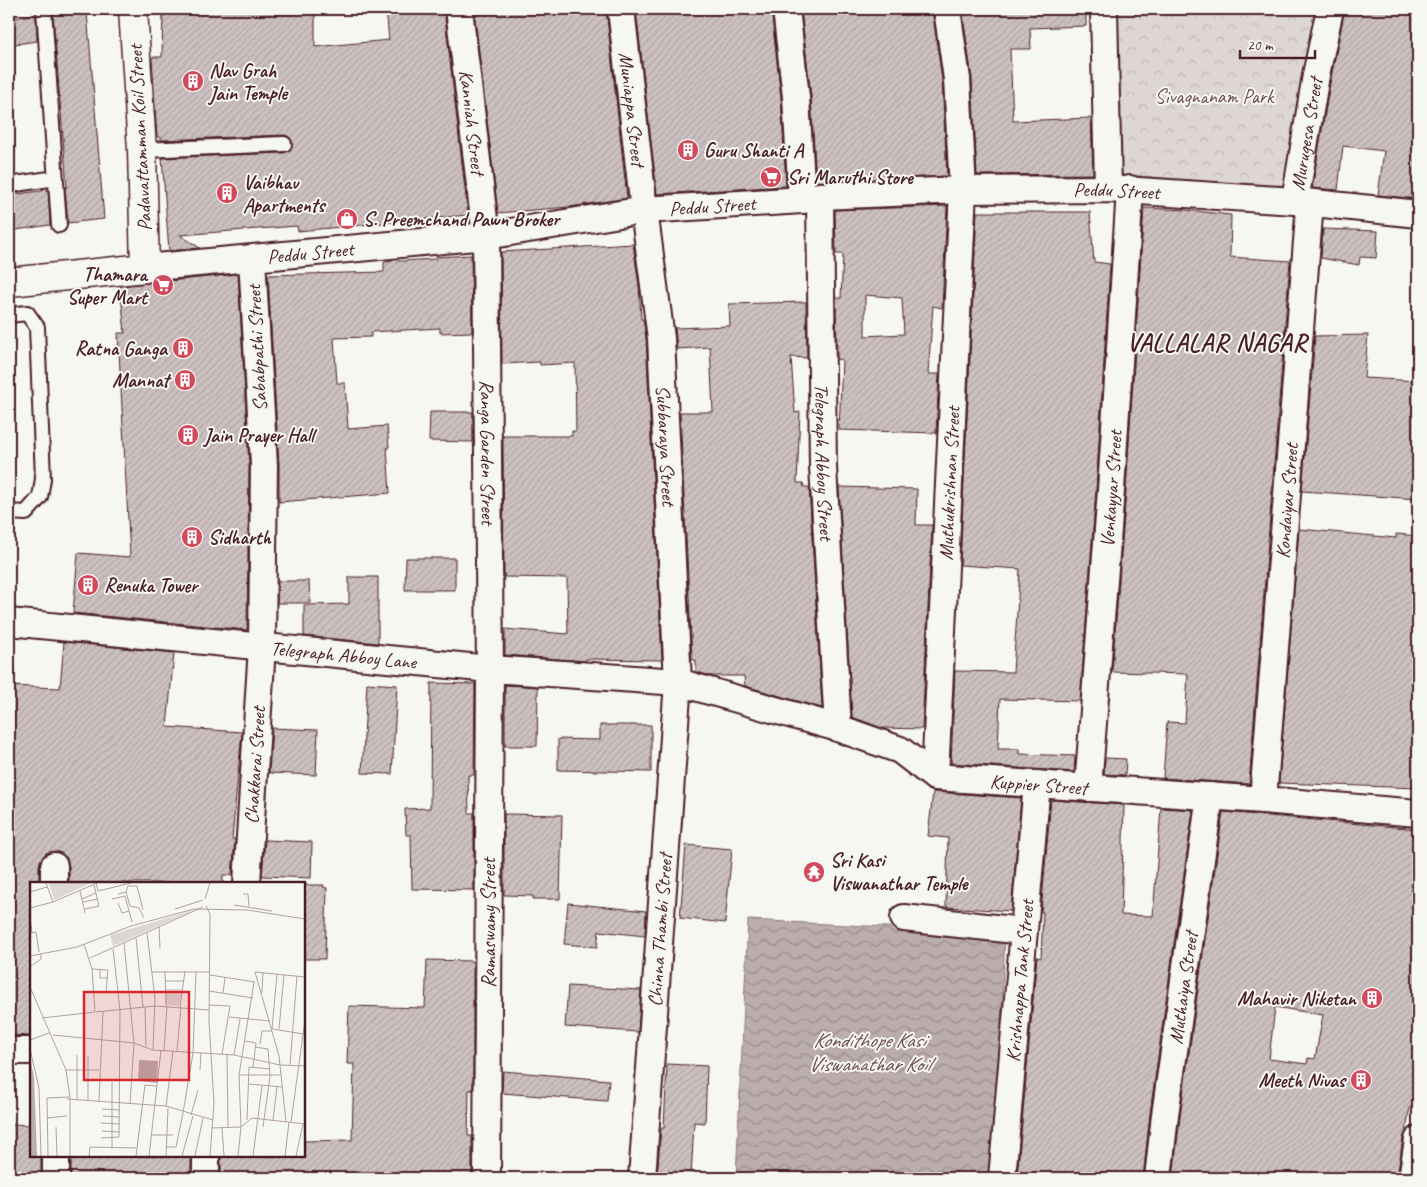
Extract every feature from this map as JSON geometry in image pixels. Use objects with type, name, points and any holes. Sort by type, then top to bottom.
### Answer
[{"type":"main road","name":"Padavattamman Koil Street","points":[[133,9],[142,150],[145,268]]},
{"type":"main road","name":"Peddu Street","points":[[9,282],[145,268]]},
{"type":"street","name":"Kanniah Street","points":[[460,9],[486,236]]},
{"type":"street","name":"Muniappa Street","points":[[621,9],[644,210]]},
{"type":"street","name":"Telegraph Abboy Street","points":[[786,9],[796,97],[811,198],[823,467],[838,728]]},
{"type":"street","name":"Muthukrishnan Street","points":[[935,777],[963,190],[957,79],[947,9]]},
{"type":"street","name":"Venkayyar Street","points":[[1088,788],[1111,490],[1119,189],[1104,9]]},
{"type":"street","name":"Murugesa Street","points":[[1302,202],[1316,75],[1330,9]]},
{"type":"street","name":"Peddu Street","points":[[145,268],[486,236],[644,210],[811,198],[963,190],[1119,189],[1302,202],[1418,214]]},
{"type":"street","name":"Kondaiyar Street","points":[[1263,800],[1302,202]]},
{"type":"street","name":"Subbaraya Street","points":[[644,210],[661,338],[678,682]]},
{"type":"street","name":"Ranga Garden Street","points":[[486,236],[490,668]]},
{"type":"street","name":"Sababpathi Street","points":[[252,259],[264,465],[262,647]]},
{"type":"street","name":"Telegraph Abboy Lane","points":[[9,622],[490,668],[678,682]]},
{"type":"street","name":"Chakkarai Street","points":[[247,882],[262,647]]},
{"type":"street","name":"Ramaswamy Street","points":[[486,1178],[490,668]]},
{"type":"street","points":[[678,682],[838,728],[900,750],[935,777]]},
{"type":"street","name":"Chinna Thambi Street","points":[[642,1178],[678,682]]},
{"type":"street","name":"Kuppier Street","points":[[935,777],[1263,800],[1418,814]]},
{"type":"street","name":"Krishnappa Tank Street","points":[[1002,1178],[1036,784]]},
{"type":"street","name":"Muthaiya Street","points":[[1158,1178],[1210,796]]},
{"type":"street","points":[[904,918],[1024,931]]},
{"type":"street","points":[[9,1051],[30,1051]]},
{"type":"street","points":[[1412,1178],[1418,1140]]},
{"type":"street","points":[[56,1157],[56,1178]]},
{"type":"street","points":[[206,1157],[206,1178]]},
{"type":"lane","points":[[44,9],[59,225]]},
{"type":"lane","points":[[142,150],[284,144]]},
{"type":"lane","points":[[9,185],[56,178]]},
{"type":"lane","points":[[9,315],[27,313],[36,328],[43,479],[40,497],[26,514],[9,512]]},
{"type":"green space","name":"Sivagnanam Park","points":[[1114,9],[1319,9],[1290,189],[1116,174]]},
{"type":"water","name":"Kondithope Kasi Viswanathar Koil","points":[[748,920],[1005,933],[994,1178],[736,1178]]},
{"type":"building","points":[[163,9],[315,9],[315,47],[389,40],[386,9],[444,9],[468,215],[298,231],[297,226],[180,235],[200,248],[169,251],[162,158],[284,153],[289,151],[293,144],[288,136],[284,135],[161,140],[161,137],[157,137],[152,57],[162,57]]},
{"type":"building","points":[[474,9],[606,9],[627,198],[569,207],[498,213]]},
{"type":"building","points":[[636,9],[771,9],[781,98],[786,186],[657,194]]},
{"type":"building","points":[[801,9],[932,9],[942,80],[947,176],[816,182],[811,96]]},
{"type":"building","points":[[962,9],[1086,9],[1086,26],[1030,28],[1031,49],[1010,49],[1013,121],[1091,118],[1093,174],[977,175],[972,78]]},
{"type":"building","points":[[1345,9],[1418,9],[1418,199],[1378,195],[1384,151],[1343,146],[1338,190],[1312,188]]},
{"type":"building","points":[[87,12],[104,219],[68,223],[65,187],[67,187],[53,14]]},
{"type":"building","points":[[30,15],[36,16],[37,41],[9,45],[9,19]]},
{"type":"building","points":[[48,190],[50,225],[9,231],[9,195]]},
{"type":"building","points":[[947,206],[942,308],[933,306],[928,374],[939,374],[936,433],[839,430],[842,360],[837,359],[836,298],[841,298],[843,254],[836,254],[835,210]],"holes":[[[865,295],[902,298],[904,334],[865,336]]]},
{"type":"building","points":[[1144,208],[1231,215],[1230,257],[1290,261],[1249,784],[1163,778],[1167,722],[1185,723],[1188,674],[1112,672],[1126,491]]},
{"type":"building","points":[[977,212],[1090,212],[1094,262],[1110,264],[1080,701],[1000,699],[998,749],[1019,749],[1019,754],[1075,756],[1074,772],[951,763],[955,671],[1013,672],[1020,569],[960,565]]},
{"type":"building","points":[[1323,229],[1378,231],[1376,258],[1360,257],[1359,265],[1321,258]]},
{"type":"building","points":[[633,244],[639,286],[641,319],[643,319],[646,339],[662,660],[586,659],[585,661],[505,655],[505,629],[568,634],[567,578],[504,577],[503,436],[572,436],[572,431],[576,431],[575,363],[540,365],[540,362],[502,364],[501,252]]},
{"type":"building","points":[[471,255],[472,332],[440,333],[440,328],[371,332],[371,337],[334,338],[337,383],[345,383],[348,429],[387,426],[390,493],[279,502],[279,464],[268,275],[384,272],[384,262]]},
{"type":"building","points":[[238,274],[249,465],[247,630],[73,613],[78,553],[130,557],[118,333],[125,333],[120,286]]},
{"type":"building","points":[[806,302],[807,358],[791,357],[795,413],[800,412],[797,483],[803,483],[804,487],[809,487],[822,708],[745,686],[744,676],[711,676],[696,672],[696,660],[692,660],[680,412],[713,412],[710,347],[677,349],[675,328],[730,326],[729,304]]},
{"type":"building","points":[[1368,335],[1364,378],[1418,381],[1418,499],[1302,491],[1315,336]]},
{"type":"building","points":[[430,412],[473,412],[473,442],[429,441]]},
{"type":"building","points":[[839,487],[917,489],[916,525],[932,525],[922,729],[882,728],[852,717]]},
{"type":"building","points":[[1299,529],[1396,538],[1396,534],[1418,536],[1418,788],[1279,783]]},
{"type":"building","points":[[406,558],[455,558],[455,590],[405,590]]},
{"type":"building","points":[[349,577],[378,577],[378,643],[304,636],[304,605],[349,604]]},
{"type":"building","points":[[278,581],[309,581],[310,603],[277,603]]},
{"type":"building","points":[[64,642],[174,653],[167,727],[242,732],[232,839],[235,839],[232,875],[223,875],[223,882],[69,882],[67,858],[61,853],[54,851],[46,853],[41,859],[39,866],[39,882],[30,882],[30,1036],[9,1035],[9,686],[60,688]]},
{"type":"building","points":[[367,683],[397,685],[392,774],[362,773]]},
{"type":"building","points":[[431,683],[475,684],[474,775],[468,775],[469,813],[474,813],[474,890],[412,889],[411,835],[406,835],[405,809],[430,808]]},
{"type":"building","points":[[505,685],[538,687],[537,746],[505,746]]},
{"type":"building","points":[[600,725],[651,725],[651,772],[558,770],[558,739],[600,740]]},
{"type":"building","points":[[272,728],[318,730],[316,775],[269,773]]},
{"type":"building","points":[[1105,758],[1126,759],[1125,775],[1104,774]]},
{"type":"building","points":[[933,792],[1021,798],[1011,911],[946,907],[948,838],[928,836]]},
{"type":"building","points":[[1051,800],[1124,805],[1121,915],[1153,916],[1161,808],[1193,810],[1150,1113],[1143,1178],[1017,1178],[1037,957],[1041,958],[1043,912],[1041,912]]},
{"type":"building","points":[[1223,812],[1418,829],[1418,1085],[1414,1107],[1410,1107],[1403,1138],[1397,1178],[1173,1178]],"holes":[[[1275,1007],[1323,1015],[1315,1059],[1308,1058],[1307,1064],[1269,1059]]]},
{"type":"building","points":[[504,814],[562,815],[560,899],[533,899],[533,896],[504,895]]},
{"type":"building","points":[[265,840],[312,842],[311,878],[262,876]]},
{"type":"building","points":[[686,845],[732,849],[725,923],[680,918]]},
{"type":"building","points":[[305,885],[324,885],[323,887],[327,888],[325,959],[305,959]]},
{"type":"building","points":[[568,903],[646,911],[645,936],[599,931],[597,947],[564,944]]},
{"type":"building","points":[[427,960],[473,961],[473,1090],[469,1090],[468,1136],[472,1136],[472,1178],[221,1178],[221,1157],[305,1157],[305,1141],[352,1140],[354,1064],[347,1064],[349,1006],[425,1008]]},
{"type":"building","points":[[568,986],[641,990],[638,1032],[565,1027]]},
{"type":"building","points":[[667,1064],[707,1066],[705,1123],[694,1122],[691,1178],[657,1178],[661,1128],[664,1128]]},
{"type":"building","points":[[503,1071],[609,1080],[607,1101],[502,1093]]},
{"type":"building","points":[[9,1124],[30,1125],[30,1157],[41,1157],[41,1178],[9,1178]]},
{"type":"building","points":[[71,1157],[191,1157],[191,1178],[71,1178]]},
{"type":"place","name":"Nav Grah Jain Temple","points":[[193,81]]},
{"type":"place","name":"Guru Shanti A","points":[[688,150]]},
{"type":"place","name":"Sri Maruthi Store","points":[[771,177]]},
{"type":"place","name":"Vaibhav Apartments","points":[[227,193]]},
{"type":"place","name":"S. Preemchand Pawn Broker","points":[[347,219]]},
{"type":"place","name":"Thamara Super Mart","points":[[163,285]]},
{"type":"place","name":"Ratna Ganga","points":[[183,348]]},
{"type":"place","name":"Mannat","points":[[185,380]]},
{"type":"place","name":"Jain Prayer Hall","points":[[188,435]]},
{"type":"place","name":"Sidharth","points":[[192,537]]},
{"type":"place","name":"Renuka Tower","points":[[88,585]]},
{"type":"place","name":"Sri Kasi Viswanathar Temple","points":[[814,872]]},
{"type":"place","name":"Mahavir Niketan","points":[[1372,998]]},
{"type":"place","name":"Meeth Nivas","points":[[1361,1080]]},
{"type":"district","name":"VALLALAR NAGAR","points":[[1217,343]]}]
